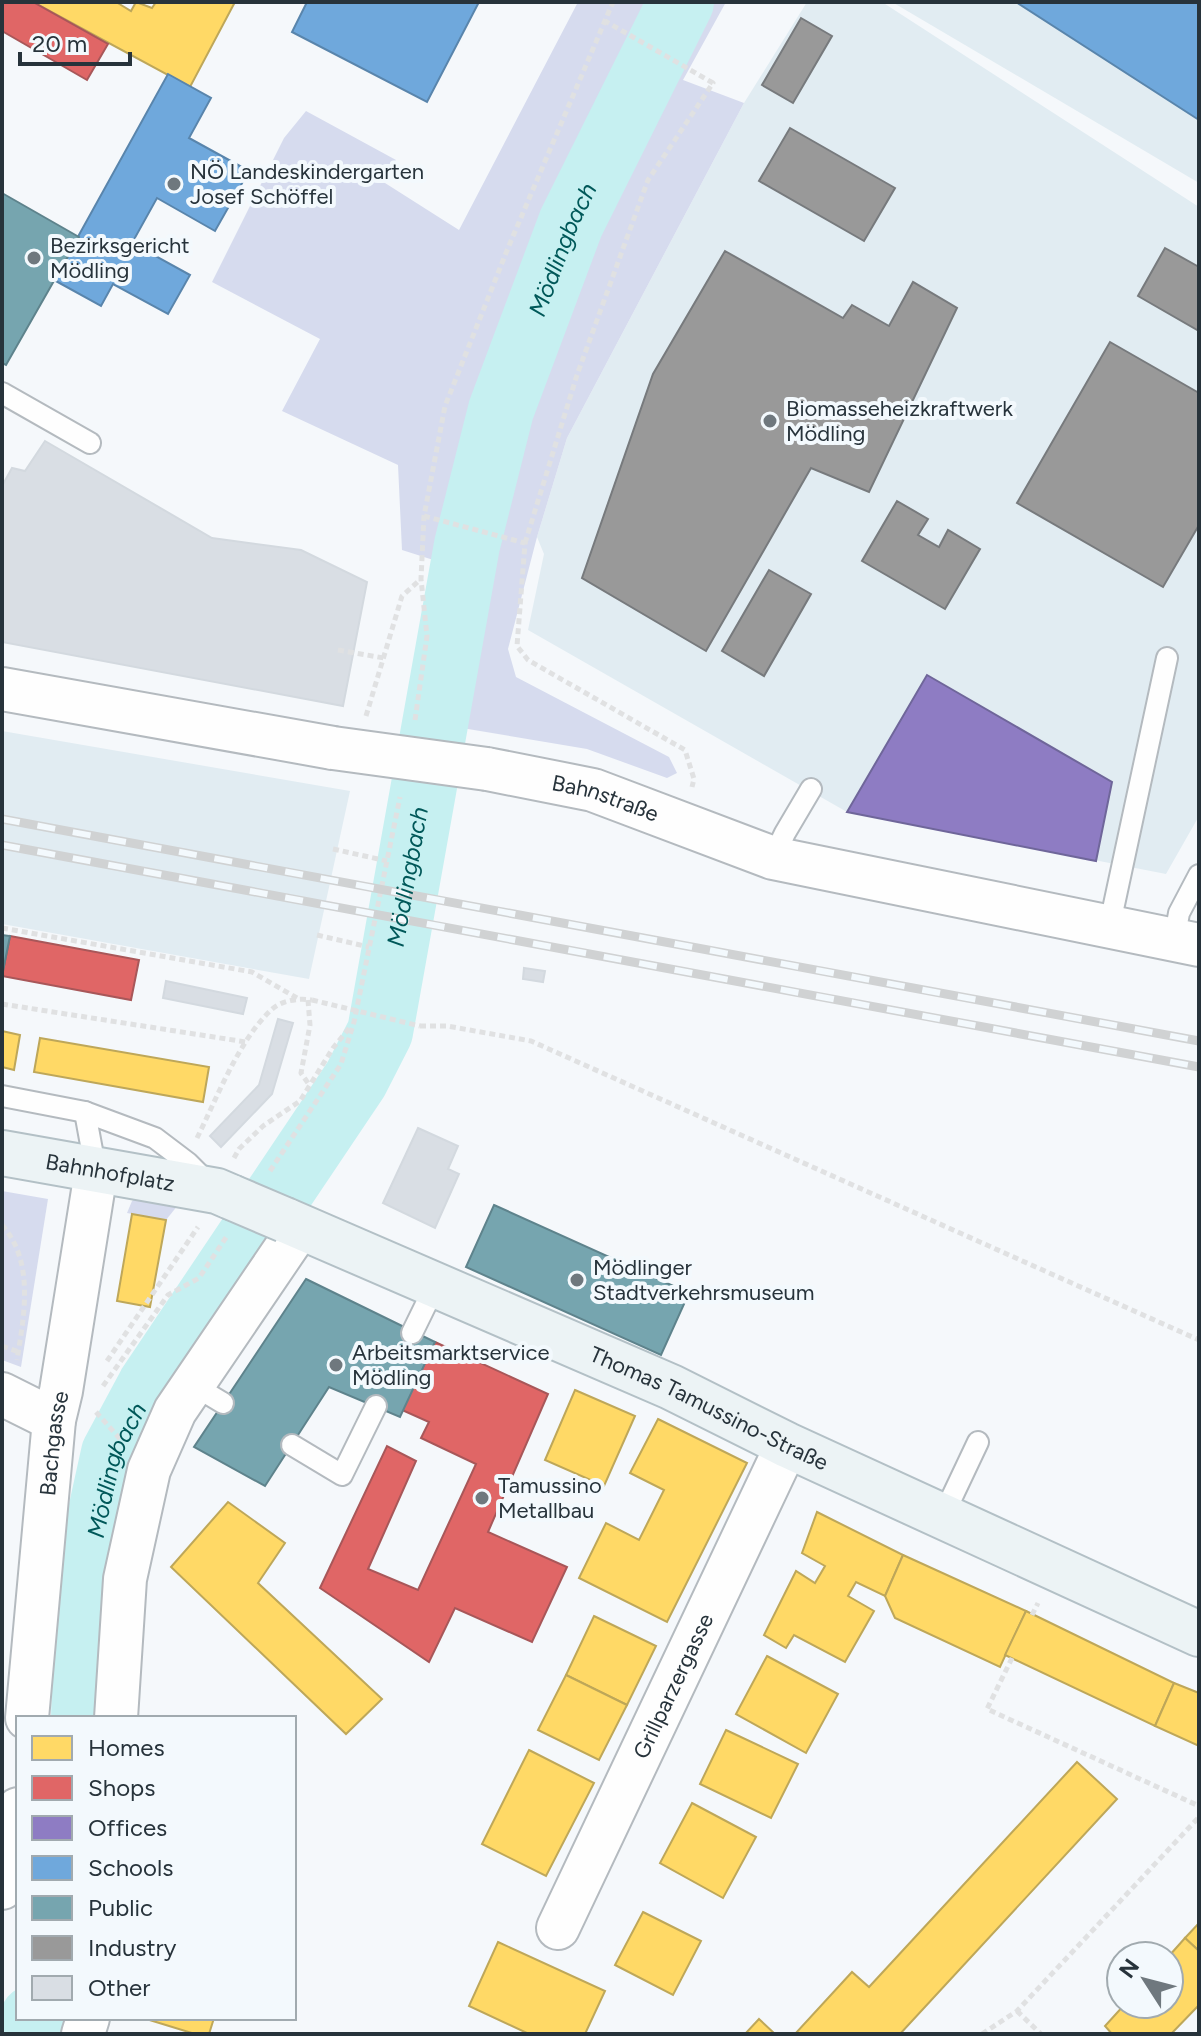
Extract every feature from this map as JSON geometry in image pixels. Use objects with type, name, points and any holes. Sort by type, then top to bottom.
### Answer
[{"type":"main road","name":"Bahnhofplatz","points":[[2,1153],[224,1194]]},
{"type":"main road","name":"Thomas Tamussino-Straße","points":[[224,1194],[671,1387],[787,1445],[1199,1634]]},
{"type":"street","name":"Bahnstraße","points":[[2,689],[333,748],[487,769],[593,790],[773,858],[1186,943]]},
{"type":"street","name":"Bachgasse","points":[[27,1716],[54,1420],[96,1172]]},
{"type":"street","points":[[116,1716],[125,1579],[149,1470],[175,1411],[208,1394],[292,1223]]},
{"type":"street","points":[[9,1384],[54,1420]]},
{"type":"street","name":"Grillparzergasse","points":[[558,1928],[787,1445]]},
{"type":"street","points":[[2,1888],[16,1819]]},
{"type":"lane","points":[[2,393],[90,443]]},
{"type":"lane","points":[[1109,928],[1167,658]]},
{"type":"lane","points":[[773,858],[811,789]]},
{"type":"lane","points":[[1186,943],[1179,913],[1199,875]]},
{"type":"lane","points":[[2,1096],[85,1112],[155,1138],[224,1194]]},
{"type":"lane","points":[[85,1112],[96,1172]]},
{"type":"lane","points":[[412,1333],[436,1284]]},
{"type":"lane","points":[[292,1445],[342,1475],[376,1406]]},
{"type":"lane","points":[[943,1516],[978,1442]]},
{"type":"path","points":[[413,731],[427,636],[421,579],[424,516],[445,406],[508,248],[613,2]]},
{"type":"path","points":[[605,21],[713,83],[648,180],[577,375],[525,543],[517,646],[528,660],[685,750],[694,779],[690,796]]},
{"type":"path","points":[[424,516],[525,543]]},
{"type":"path","points":[[367,712],[402,596],[421,579]]},
{"type":"path","points":[[338,650],[382,658]]},
{"type":"path","points":[[354,1022],[401,789]]},
{"type":"path","points":[[333,849],[387,861]]},
{"type":"path","points":[[2,928],[252,972],[297,998],[420,1026],[447,1026],[531,1041],[1199,1340]]},
{"type":"path","points":[[317,935],[369,947]]},
{"type":"path","points":[[196,1138],[246,1042],[272,1008],[297,998]]},
{"type":"path","points":[[310,1000],[310,1025],[301,1073],[310,1086]]},
{"type":"path","points":[[2,1004],[246,1042]]},
{"type":"path","points":[[2,1225],[18,1248],[25,1294],[19,1352],[9,1384]]},
{"type":"path","points":[[2,1346],[19,1352]]},
{"type":"path","points":[[1012,1658],[987,1709],[1199,1806]]},
{"type":"path","points":[[982,2034],[1017,2011],[1199,1817]]},
{"type":"path","points":[[1017,2011],[1041,2034]]},
{"type":"shaded area","points":[[578,2],[726,2],[683,80],[744,103],[567,438],[508,649],[516,677],[669,757],[677,773],[667,778],[587,749],[432,723],[446,564],[402,550],[398,465],[282,411],[320,339],[212,282],[284,138],[306,111],[396,160],[385,183],[459,230]]},
{"type":"shaded area","points":[[807,2],[882,2],[1199,207],[1199,816],[1166,874],[847,812],[528,630],[544,554],[537,537],[567,438],[744,103]]},
{"type":"shaded area","points":[[892,2],[1199,2],[1199,183]]},
{"type":"shaded area","points":[[2,731],[350,791],[309,979],[2,924]]},
{"type":"shaded area","points":[[2,1191],[48,1199],[21,1367],[2,1360]]},
{"type":"shaded area","points":[[186,1195],[166,1220],[127,1213],[138,1196]]},
{"type":"building: Homes","points":[[33,2],[116,2],[131,11],[136,2],[152,8],[156,2],[235,2],[190,87]]},
{"type":"building: Homes","points":[[2,1031],[20,1035],[14,1070],[2,1067]]},
{"type":"building: Homes","points":[[40,1038],[209,1067],[203,1102],[34,1072]]},
{"type":"building: Homes","points":[[132,1214],[166,1220],[150,1307],[117,1301]]},
{"type":"building: Homes","points":[[575,1390],[635,1416],[604,1486],[545,1460]]},
{"type":"building: Homes","points":[[658,1419],[747,1463],[667,1622],[579,1578],[606,1523],[639,1540],[664,1490],[630,1473]]},
{"type":"building: Homes","points":[[228,1502],[285,1543],[258,1583],[382,1699],[346,1734],[171,1567]]},
{"type":"building: Homes","points":[[817,1512],[903,1555],[885,1596],[856,1582],[848,1596],[874,1611],[845,1662],[794,1635],[786,1648],[764,1635],[796,1571],[815,1583],[825,1566],[802,1553]]},
{"type":"building: Homes","points":[[903,1555],[1026,1611],[1000,1667],[895,1618],[885,1596]]},
{"type":"building: Homes","points":[[1026,1611],[1174,1683],[1155,1726],[1005,1655]]},
{"type":"building: Homes","points":[[594,1616],[656,1646],[627,1705],[566,1675]]},
{"type":"building: Homes","points":[[767,1656],[838,1694],[806,1753],[736,1714]]},
{"type":"building: Homes","points":[[566,1675],[627,1705],[599,1760],[538,1730]]},
{"type":"building: Homes","points":[[1174,1683],[1199,1693],[1199,1746],[1155,1726]]},
{"type":"building: Homes","points":[[726,1730],[798,1764],[771,1818],[700,1784]]},
{"type":"building: Homes","points":[[529,1750],[594,1783],[546,1876],[482,1844]]},
{"type":"building: Homes","points":[[1077,1762],[1117,1799],[900,2034],[795,2034],[852,1972],[869,1987]]},
{"type":"building: Homes","points":[[692,1803],[756,1837],[723,1898],[660,1863]]},
{"type":"building: Homes","points":[[643,1912],[701,1941],[673,1995],[615,1965]]},
{"type":"building: Homes","points":[[1199,1923],[1199,1951],[1185,1938]]},
{"type":"building: Homes","points":[[1185,1938],[1199,1951],[1199,2005],[1185,2020],[1185,1940]]},
{"type":"building: Homes","points":[[498,1942],[605,1991],[585,2034],[529,2034],[469,2006]]},
{"type":"building: Homes","points":[[759,2019],[775,2034],[745,2034]]},
{"type":"building: Homes","points":[[150,2020],[213,2020],[209,2034],[195,2034]]},
{"type":"building: Homes","points":[[1110,2020],[1185,2020],[1171,2034],[1112,2034],[1105,2026]]},
{"type":"building: Shops","points":[[2,2],[33,2],[108,44],[87,80],[2,31]]},
{"type":"building: Shops","points":[[10,936],[139,960],[131,1000],[2,976]]},
{"type":"building: Shops","name":"Tamussino Metallbau","points":[[435,1342],[548,1394],[488,1532],[567,1567],[532,1642],[455,1608],[429,1662],[320,1588],[387,1446],[416,1461],[368,1569],[418,1590],[476,1464],[421,1438],[429,1422],[402,1410]]},
{"type":"building: Offices","points":[[927,675],[1112,782],[1096,861],[847,812]]},
{"type":"building: Schools","points":[[307,2],[479,2],[427,102],[292,32]]},
{"type":"building: Schools","points":[[1016,2],[1199,2],[1199,120]]},
{"type":"building: Schools","name":"NÖ Landeskindergarten Josef Schöffel","points":[[168,74],[211,98],[189,138],[249,171],[215,231],[157,198],[132,243],[190,275],[168,314],[113,284],[101,306],[54,280]]},
{"type":"building: Public","name":"Bezirksgericht Mödling","points":[[2,193],[79,237],[6,365],[2,363]]},
{"type":"building: Public","points":[[2,935],[10,936],[2,976]]},
{"type":"building: Public","name":"Mödlinger Stadtverkehrsmuseum","points":[[494,1205],[689,1293],[661,1355],[466,1267]]},
{"type":"building: Public","name":"Arbeitsmarktservice Mödling","points":[[306,1279],[435,1342],[400,1417],[329,1387],[265,1486],[194,1447]]},
{"type":"building: Industry","points":[[801,18],[832,36],[793,103],[762,85]]},
{"type":"building: Industry","points":[[790,128],[895,188],[864,241],[759,181]]},
{"type":"building: Industry","points":[[1165,248],[1199,267],[1199,331],[1138,296]]},
{"type":"building: Industry","name":"Biomasseheizkraftwerk Mödling","points":[[725,251],[843,318],[852,305],[889,326],[913,282],[957,308],[869,492],[811,468],[706,651],[582,578],[653,374]]},
{"type":"building: Industry","points":[[1110,342],[1199,393],[1199,525],[1163,587],[1017,503]]},
{"type":"building: Industry","points":[[897,501],[928,519],[918,535],[939,547],[948,530],[980,549],[945,609],[862,561]]},
{"type":"building: Industry","points":[[769,570],[811,594],[764,676],[722,651]]},
{"type":"building: Other","points":[[45,441],[212,538],[301,550],[367,582],[343,706],[2,642],[2,486],[12,468],[25,471]]},
{"type":"building: Other","points":[[524,968],[545,971],[543,982],[523,979]]},
{"type":"building: Other","points":[[166,981],[247,998],[243,1014],[163,998]]},
{"type":"building: Other","points":[[278,1019],[293,1023],[272,1094],[221,1147],[210,1136],[259,1085]]},
{"type":"building: Other","points":[[418,1128],[458,1146],[448,1169],[459,1174],[435,1228],[383,1203]]},
{"type":"waterway","name":"Mödlingbach","points":[[84,1716],[88,1571],[114,1453],[150,1386],[356,1079],[380,1032],[467,545],[501,410],[571,223],[681,2]]},
{"type":"waterway","name":"Mödlingbach","points":[[28,2034],[32,2020]]},
{"type":"railway","points":[[2,819],[1199,1041]]},
{"type":"railway","points":[[2,845],[1199,1067]]},
{"type":"place","name":"NÖ Landeskindergarten Josef Schöffel","points":[[174,184]]},
{"type":"place","name":"Bezirksgericht Mödling","points":[[34,258]]},
{"type":"place","name":"Biomasseheizkraftwerk Mödling","points":[[770,421]]},
{"type":"place","name":"Mödlinger Stadtverkehrsmuseum","points":[[577,1280]]},
{"type":"place","name":"Arbeitsmarktservice Mödling","points":[[336,1365]]},
{"type":"place","name":"Tamussino Metallbau","points":[[482,1498]]}]
